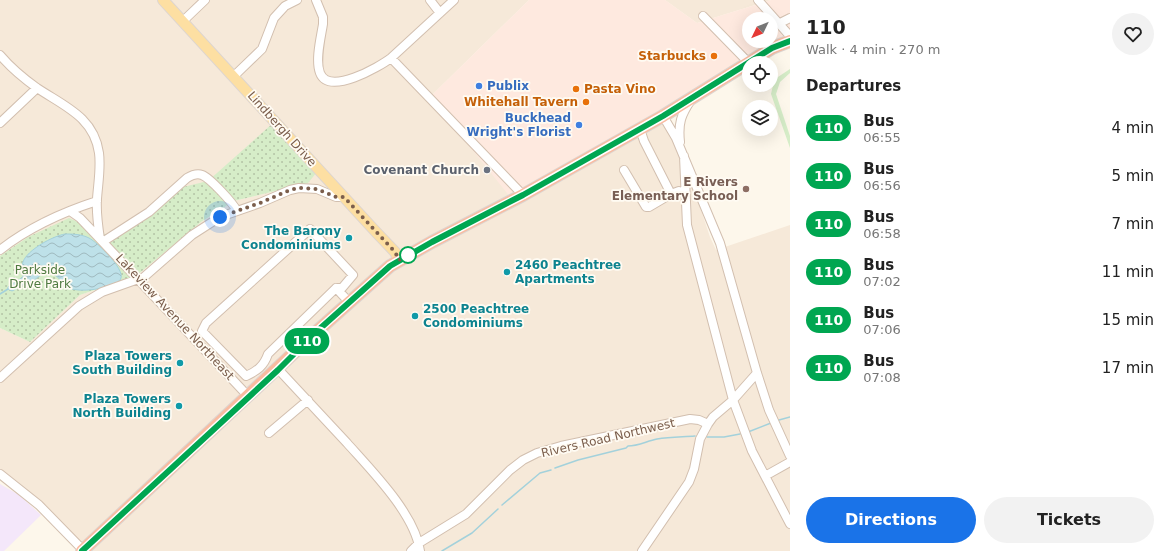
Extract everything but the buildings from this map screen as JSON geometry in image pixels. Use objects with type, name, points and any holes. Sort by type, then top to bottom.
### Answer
[{"type":"highway","points":[[760,56],[772,48],[790,41]]},
{"type":"highway","points":[[82,550],[382,272],[399,260],[523,195],[663,116],[742,67]]},
{"type":"main road","name":"Lindbergh Drive","points":[[163,0],[390,247],[399,260]]},
{"type":"street","points":[[182,21],[205,0]]},
{"type":"street","points":[[234,76],[262,49],[271,23],[278,13],[285,6],[297,0]]},
{"type":"street","points":[[316,0],[323,24],[319,67],[320,73],[325,79],[334,83],[348,80],[376,68],[391,58],[454,0]]},
{"type":"street","points":[[430,0],[440,13]]},
{"type":"street","points":[[758,0],[790,36]]},
{"type":"street","points":[[703,16],[742,56]]},
{"type":"street","points":[[780,24],[790,18]]},
{"type":"street","points":[[0,56],[22,77],[77,113],[92,130],[97,141],[100,154],[97,220],[102,240],[149,212],[187,178],[194,174],[201,174],[207,178],[232,203],[237,211]]},
{"type":"street","points":[[391,58],[523,195]]},
{"type":"street","points":[[0,123],[37,88]]},
{"type":"street","points":[[694,96],[683,112],[679,132],[682,152],[687,225],[733,400],[744,433],[790,524]]},
{"type":"street","points":[[663,116],[682,152],[724,255],[757,373],[769,410],[790,456]]},
{"type":"street","points":[[640,129],[644,141],[672,194]]},
{"type":"street","points":[[624,170],[646,207],[649,207],[679,191],[685,193]]},
{"type":"street","points":[[0,378],[79,306],[102,292],[148,275],[201,228],[220,217],[299,188],[317,189],[336,197],[344,197]]},
{"type":"street","points":[[0,250],[20,236],[70,211],[97,201]]},
{"type":"street","name":"Lakeview Avenue Northeast","points":[[70,211],[80,218],[140,279],[248,396]]},
{"type":"street","points":[[310,229],[354,275],[342,288],[336,288],[268,354],[265,362],[256,372],[246,376],[208,337],[202,331],[206,323],[310,229]]},
{"type":"street","points":[[336,288],[349,302]]},
{"type":"street","points":[[199,344],[208,337]]},
{"type":"street","points":[[208,353],[217,346]]},
{"type":"street","points":[[278,370],[308,400],[383,483],[405,515],[416,535],[419,547]]},
{"type":"street","points":[[642,551],[689,482],[694,469],[700,439],[708,424],[716,414],[733,400],[757,373]]},
{"type":"street","points":[[269,433],[308,400]]},
{"type":"street","name":"Rivers Road Northwest","points":[[411,551],[466,514],[510,470],[522,460],[537,453],[561,446],[690,419],[699,420],[708,424]]},
{"type":"street","points":[[765,476],[790,462]]},
{"type":"street","points":[[0,474],[39,504],[82,550]]},
{"type":"shaded area","points":[[0,0],[529,0],[430,97],[669,114],[710,237],[716,250],[790,225],[790,551],[87,551],[0,472],[0,328],[30,342],[80,295],[136,276],[201,222],[234,201],[308,183],[208,182],[113,238],[28,237],[0,256]]},
{"type":"shaded area","points":[[529,0],[665,0],[697,23],[771,0],[790,0],[790,45],[769,56],[742,56],[742,70],[511,198],[430,97]]},
{"type":"shaded area","points":[[665,0],[771,0],[697,23]]},
{"type":"shaded area","points":[[0,484],[19,495],[41,515],[4,551],[0,551]]},
{"type":"green space","points":[[790,69],[790,73],[780,82],[778,88],[778,77]]},
{"type":"green space","points":[[771,92],[777,92],[778,100],[773,100]]},
{"type":"green space","points":[[778,100],[790,136],[790,148],[778,114]]},
{"type":"green space","name":"Parkside Drive Park","points":[[272,124],[317,172],[308,183],[234,201],[201,222],[136,276],[80,295],[30,342],[0,328],[0,256],[28,237],[69,218],[114,238],[183,187],[208,181]]},
{"type":"water","points":[[65,234],[77,234],[89,238],[99,245],[120,271],[121,277],[119,281],[115,284],[102,288],[80,290],[69,288],[55,275],[45,273],[33,281],[26,282],[12,291],[8,289],[8,287],[23,277],[22,264],[25,257],[35,248],[47,241]]},
{"type":"waterway","points":[[0,294],[8,289]]},
{"type":"waterway","points":[[779,420],[790,417]]},
{"type":"waterway","points":[[748,432],[771,423]]},
{"type":"waterway","points":[[707,437],[724,437],[740,434]]},
{"type":"waterway","points":[[555,468],[578,460],[657,439],[695,436]]},
{"type":"waterway","points":[[502,505],[540,473],[551,470]]},
{"type":"waterway","points":[[442,551],[472,533],[498,509]]},
{"type":"bus line","name":"110","points":[[82,551],[278,370],[315,333],[390,266],[432,242],[523,195],[663,116],[772,48],[790,41]]},
{"type":"place","name":"Starbucks","points":[[714,56]]},
{"type":"place","name":"Publix","points":[[479,86]]},
{"type":"place","name":"Pasta Vino","points":[[576,89]]},
{"type":"place","name":"Whitehall Tavern","points":[[586,102]]},
{"type":"place","name":"Buckhead Wright's Florist","points":[[579,125]]},
{"type":"place","name":"Covenant Church","points":[[487,170]]},
{"type":"place","name":"E Rivers Elementary School","points":[[746,189]]},
{"type":"place","name":"The Barony Condominiums","points":[[349,238]]},
{"type":"place","name":"2460 Peachtree Apartments","points":[[507,272]]},
{"type":"place","name":"2500 Peachtree Condominiums","points":[[415,316]]},
{"type":"place","name":"Plaza Towers South Building","points":[[180,363]]},
{"type":"place","name":"Plaza Towers North Building","points":[[179,406]]},
{"type":"route","points":[[220,217],[260,203],[290,190],[308,187],[325,191],[334,197],[344,197],[395,252],[399,260],[408,255]]}]
